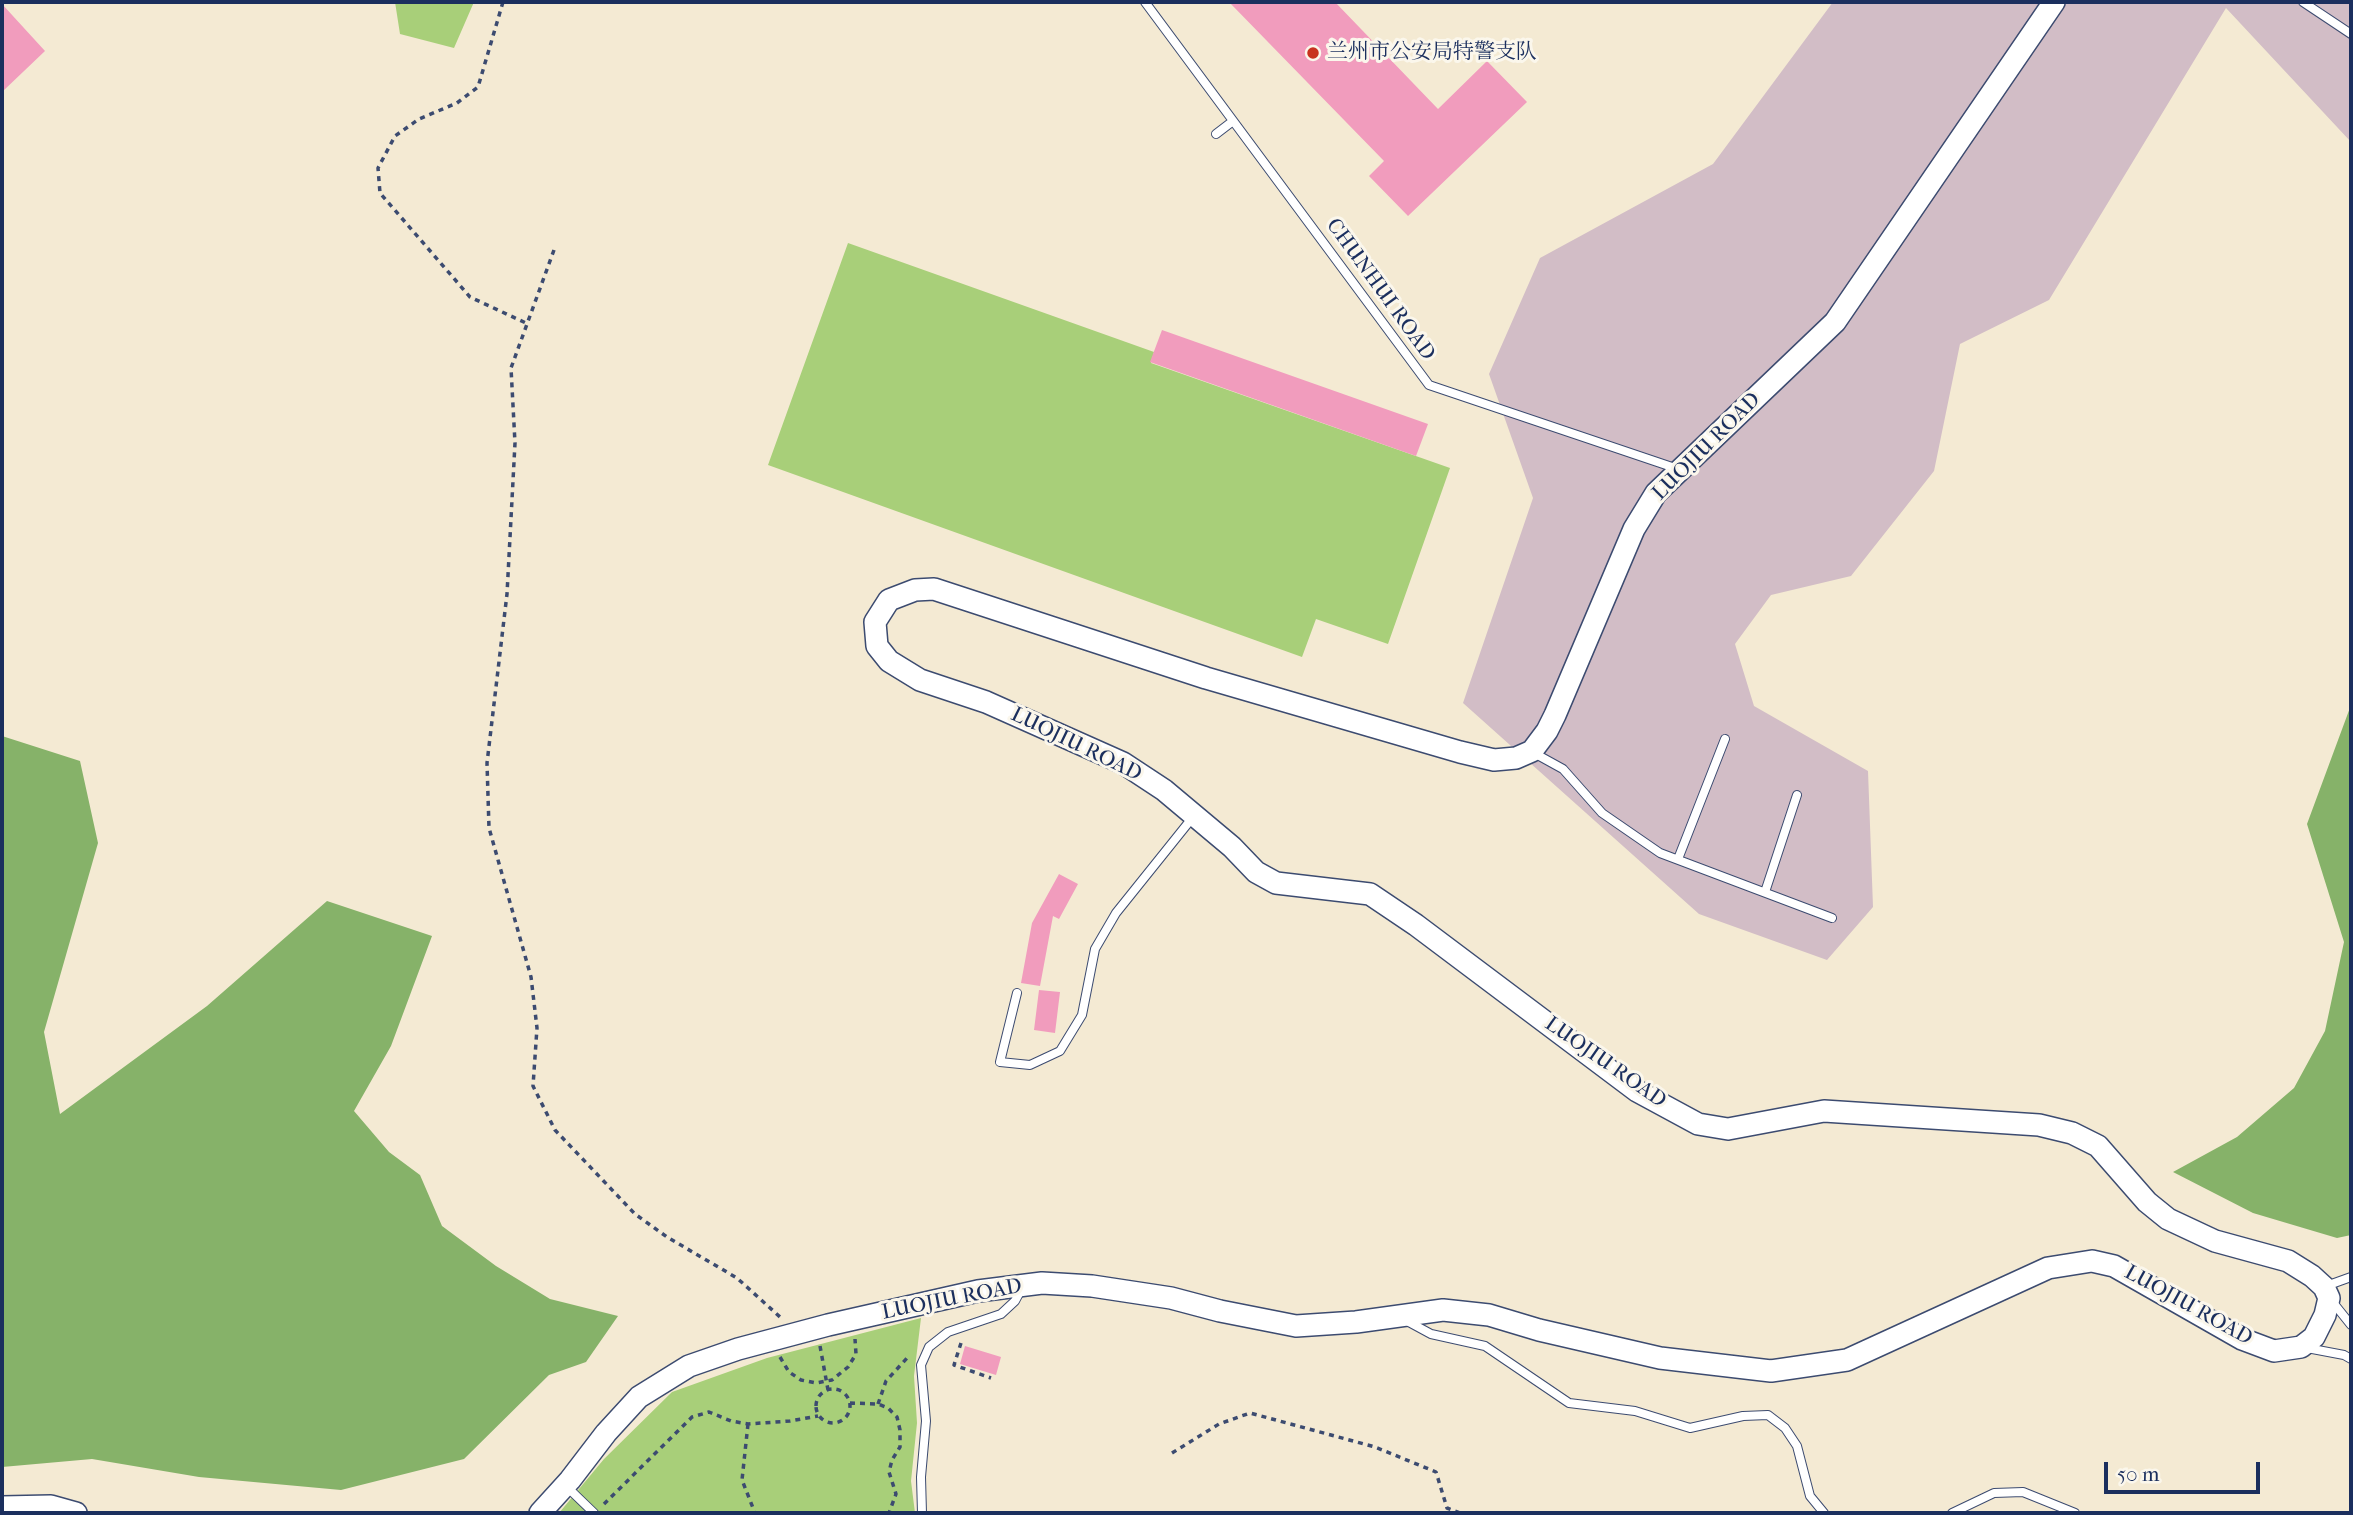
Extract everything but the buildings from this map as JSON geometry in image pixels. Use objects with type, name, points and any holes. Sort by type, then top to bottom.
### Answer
[{"type":"street","name":"LUOJIU ROAD","points":[[2054,2],[1835,322],[1656,493],[1634,529],[1555,715],[1532,751],[1516,758],[1494,760],[1460,752],[1206,678],[934,589],[915,590],[889,600],[875,622],[877,646],[889,661],[920,680],[986,702],[1123,763],[1164,790],[1256,872],[1276,883],[1370,894],[1416,925],[1637,1091],[1698,1124],[1728,1129],[1824,1111],[2039,1125],[2072,1133],[2098,1146],[2147,1202],[2168,1219],[2215,1241],[2288,1261],[2312,1276],[2326,1293]]},
{"type":"street","name":"LUOJIU ROAD","points":[[540,1513],[639,1397],[689,1366],[797,1332],[978,1291],[1042,1283],[1093,1286],[1171,1298],[1296,1326],[1356,1322],[1443,1310],[1489,1315],[1539,1330],[1660,1358],[1771,1371],[1847,1360],[2048,1268],[2092,1261],[2114,1266],[2242,1339],[2274,1350],[2301,1347]]},
{"type":"street","points":[[2301,1347],[2314,1337],[2326,1315],[2326,1293]]},
{"type":"street","points":[[2,1507],[51,1506],[76,1513]]},
{"type":"lane","name":"CHUNHUI ROAD","points":[[1145,2],[1429,386],[1681,470]]},
{"type":"lane","points":[[2303,2],[2351,34]]},
{"type":"lane","points":[[1216,134],[1233,121]]},
{"type":"lane","points":[[1678,859],[1725,738]]},
{"type":"lane","points":[[1532,751],[1563,769],[1602,813],[1660,853],[1832,918]]},
{"type":"lane","points":[[1765,892],[1797,796]]},
{"type":"lane","points":[[1017,993],[1000,1062],[1030,1065],[1060,1051],[1082,1015],[1095,949],[1116,913],[1194,816]]},
{"type":"lane","points":[[2351,1277],[2326,1293],[2351,1325]]},
{"type":"lane","points":[[922,1513],[921,1477],[926,1421],[921,1365],[929,1347],[948,1332],[1000,1314],[1015,1301],[1024,1286]]},
{"type":"lane","points":[[1396,1315],[1431,1334],[1485,1346],[1569,1403],[1635,1411],[1690,1428],[1743,1416],[1768,1415],[1785,1428],[1797,1446],[1810,1496],[1824,1513]]},
{"type":"lane","points":[[2301,1347],[2351,1359]]},
{"type":"lane","points":[[565,1486],[594,1513]]},
{"type":"lane","points":[[1952,1513],[1994,1493],[2023,1492],[2075,1513]]},
{"type":"path","points":[[503,2],[478,87],[457,103],[419,119],[396,136],[378,169],[380,192],[470,297],[528,324]]},
{"type":"path","points":[[554,250],[512,368],[515,443],[508,594],[487,764],[489,828],[531,977],[537,1028],[533,1086],[555,1130],[635,1214],[667,1237],[737,1278],[797,1332]]},
{"type":"path","points":[[965,1327],[954,1365],[991,1378]]},
{"type":"path","points":[[777,1352],[789,1372],[801,1380],[816,1383],[826,1381],[842,1374],[856,1354],[855,1330]]},
{"type":"path","points":[[819,1340],[828,1390]]},
{"type":"path","points":[[878,1404],[886,1381],[901,1363],[914,1352],[929,1347]]},
{"type":"path","points":[[828,1390],[840,1391],[850,1403],[848,1414],[839,1422],[828,1423],[818,1416],[817,1400],[828,1390]]},
{"type":"path","points":[[850,1403],[878,1404],[888,1408],[897,1417],[900,1447],[892,1461],[890,1472],[896,1494],[889,1513]]},
{"type":"path","points":[[594,1513],[691,1417],[709,1412],[731,1421],[748,1424],[818,1416]]},
{"type":"path","points":[[1172,1452],[1219,1424],[1250,1413],[1375,1447],[1436,1472],[1447,1508],[1460,1513]]},
{"type":"path","points":[[748,1424],[742,1480],[755,1513]]},
{"type":"shaded area","points":[[1833,2],[2351,2],[2351,142],[2226,8],[2049,300],[1960,344],[1934,471],[1851,576],[1771,595],[1735,644],[1754,706],[1868,771],[1873,907],[1827,960],[1699,914],[1463,703],[1533,498],[1489,374],[1540,258],[1713,164]]},
{"type":"green space","points":[[395,2],[474,2],[454,48],[400,34]]},
{"type":"green space","points":[[848,243],[1154,352],[1151,363],[1450,468],[1388,644],[1316,619],[1302,657],[768,465]]},
{"type":"green space","points":[[2351,705],[2351,1235],[2337,1238],[2253,1213],[2173,1172],[2237,1137],[2294,1088],[2325,1031],[2344,942],[2307,824]]},
{"type":"green space","points":[[2,736],[80,761],[98,843],[44,1032],[60,1114],[207,1006],[327,901],[432,936],[391,1046],[354,1111],[389,1152],[420,1175],[442,1226],[496,1266],[550,1299],[618,1316],[586,1362],[549,1375],[464,1459],[341,1490],[199,1477],[92,1459],[2,1467]]},
{"type":"green space","points":[[921,1318],[914,1376],[917,1423],[911,1481],[915,1513],[559,1513],[604,1459],[672,1392],[767,1358]]},
{"type":"place","name":"兰州市公安局特警支队","points":[[1313,53]]}]
